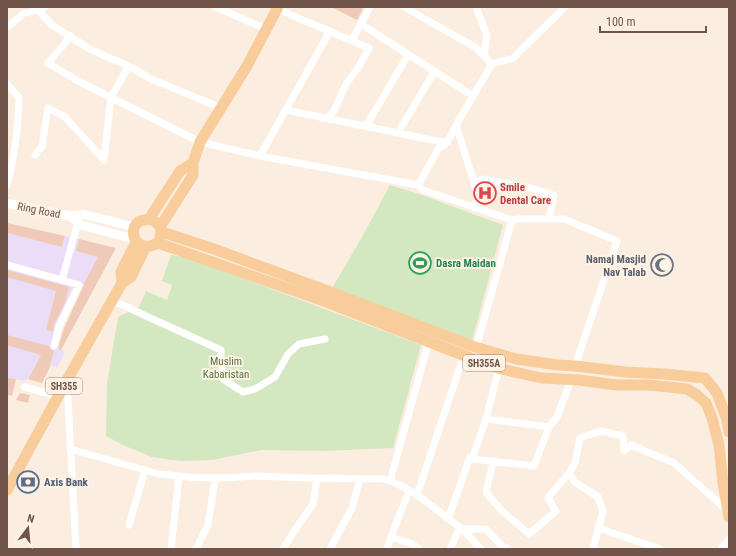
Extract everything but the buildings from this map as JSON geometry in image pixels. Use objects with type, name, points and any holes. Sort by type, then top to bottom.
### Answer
[{"type":"main road","points":[[139,242],[150,246],[160,234],[192,175],[192,163],[200,142],[247,66],[278,8]]},
{"type":"main road","points":[[149,219],[180,171],[192,163]]},
{"type":"main road","points":[[134,227],[139,221],[149,219],[156,222],[160,234]]},
{"type":"main road","name":"SH355","points":[[7,490],[122,282],[121,272],[139,242],[133,232],[134,227]]},
{"type":"main road","name":"SH355A","points":[[160,234],[211,248],[472,359],[499,368],[542,378],[616,385],[687,389],[706,403],[714,425],[719,446],[728,514]]},
{"type":"main road","name":"SH355A","points":[[300,287],[476,348],[516,359],[558,366],[576,366],[625,372],[655,373],[705,378],[718,393],[728,421],[729,432]]},
{"type":"main road","points":[[472,359],[476,348]]},
{"type":"main road","points":[[572,380],[576,366]]},
{"type":"main road","points":[[651,386],[655,373]]},
{"type":"main road","points":[[714,425],[728,421]]},
{"type":"street","points":[[7,27],[23,14],[45,7]]},
{"type":"street","points":[[216,7],[266,28]]},
{"type":"street","points":[[352,40],[370,7]]},
{"type":"street","points":[[404,7],[414,10],[474,47],[492,64]]},
{"type":"street","points":[[476,7],[486,35],[484,56]]},
{"type":"street","points":[[418,185],[440,148],[447,143],[492,64],[512,58],[565,7]]},
{"type":"street","points":[[278,8],[369,48],[358,68],[346,84],[334,111],[327,118]]},
{"type":"street","points":[[38,10],[52,25],[88,48],[129,66],[149,78],[221,108]]},
{"type":"street","points":[[361,24],[473,96]]},
{"type":"street","points":[[260,156],[330,31]]},
{"type":"street","points":[[71,36],[48,63],[76,80],[200,142],[260,156],[418,185],[423,190],[512,220],[564,219],[617,241],[576,366]]},
{"type":"street","points":[[366,126],[408,55]]},
{"type":"street","points":[[35,155],[42,147],[48,108],[65,117],[104,160],[111,97],[129,66]]},
{"type":"street","points":[[398,133],[434,72]]},
{"type":"street","points":[[7,84],[19,98],[16,143],[7,185]]},
{"type":"street","points":[[286,110],[447,143]]},
{"type":"street","points":[[456,125],[478,195],[474,208]]},
{"type":"street","points":[[474,182],[484,179],[531,188],[554,195],[549,219]]},
{"type":"street","name":"Ring Road","points":[[7,203],[75,219],[82,225],[139,242]]},
{"type":"street","name":"Ring Road","points":[[75,219],[83,214],[134,227]]},
{"type":"street","points":[[62,280],[75,219]]},
{"type":"street","points":[[476,348],[512,220]]},
{"type":"street","points":[[7,264],[79,285],[59,326],[54,346]]},
{"type":"street","points":[[112,300],[221,350],[223,379],[243,392],[255,389],[275,377],[288,354],[299,344],[325,339]]},
{"type":"street","points":[[390,481],[429,341]]},
{"type":"street","points":[[417,495],[461,364],[472,359]]},
{"type":"street","points":[[472,459],[486,419],[499,368]]},
{"type":"street","points":[[67,380],[76,549]]},
{"type":"street","points":[[448,519],[470,457],[472,459],[534,466],[549,427],[557,418],[572,380]]},
{"type":"street","points":[[24,387],[58,396]]},
{"type":"street","points":[[486,419],[549,427]]},
{"type":"street","points":[[493,461],[486,492],[501,510],[529,534],[556,511],[548,498],[569,473],[575,463],[580,438],[601,431],[623,436],[624,451],[631,445],[674,463],[728,514]]},
{"type":"street","points":[[70,449],[159,474],[189,478],[256,476],[384,479],[417,495],[462,530],[481,549]]},
{"type":"street","points":[[130,525],[145,470]]},
{"type":"street","points":[[569,473],[575,482],[598,497],[603,511],[593,549]]},
{"type":"street","points":[[171,549],[179,476]]},
{"type":"street","points":[[196,549],[208,525],[215,478]]},
{"type":"street","points":[[283,549],[292,533],[313,504],[317,478]]},
{"type":"street","points":[[330,549],[352,508],[360,479]]},
{"type":"street","points":[[387,549],[409,491]]},
{"type":"street","points":[[598,528],[660,549]]},
{"type":"street","points":[[450,549],[459,529],[486,529],[500,544],[508,549]]},
{"type":"street","points":[[391,537],[412,544],[419,549]]},
{"type":"street","points":[[721,549],[729,539]]},
{"type":"shaded area","points":[[7,233],[62,247],[65,236],[79,239],[76,251],[98,257],[62,323],[56,346],[65,352],[57,368],[39,359],[26,381],[7,378]]},
{"type":"green space","name":"Dasra Maidan","points":[[390,185],[503,225],[471,345],[332,288],[361,239]]},
{"type":"green space","name":"Muslim Kabaristan","points":[[171,255],[189,258],[421,345],[393,448],[324,451],[261,450],[212,460],[180,461],[152,457],[125,446],[106,436],[107,384],[118,317],[139,307],[146,291],[167,300],[172,285],[162,281]]},
{"type":"place","name":"Smile Dental Care","points":[[485,193]]},
{"type":"place","name":"Dasra Maidan","points":[[420,263]]},
{"type":"place","name":"Namaj Masjid Nav Talab","points":[[662,265]]},
{"type":"place","name":"Axis Bank","points":[[28,482]]}]
